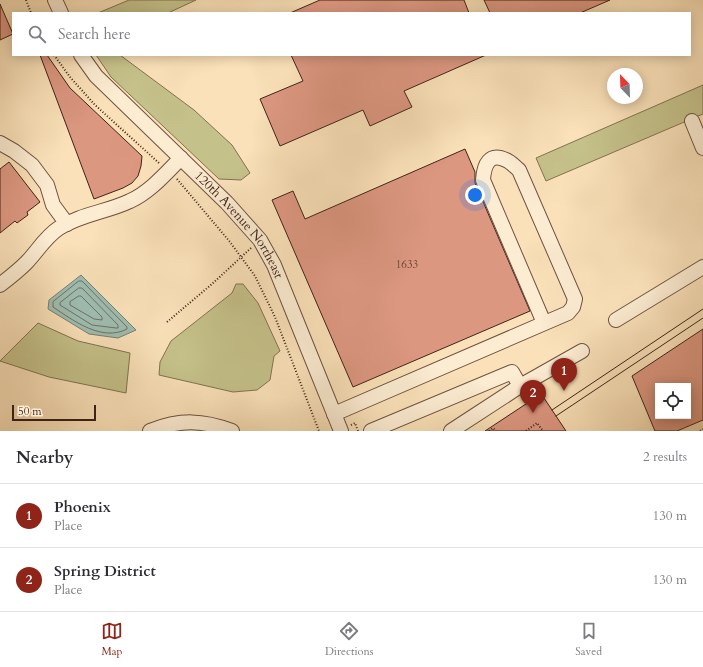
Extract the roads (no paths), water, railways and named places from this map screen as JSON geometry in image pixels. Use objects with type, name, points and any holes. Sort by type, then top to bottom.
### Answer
[{"type":"street","points":[[55,0],[61,12]]},
{"type":"street","name":"120th Avenue Northeast","points":[[82,56],[96,76],[228,203],[260,240],[274,265],[334,414],[345,428]]},
{"type":"street","points":[[692,121],[703,148]]},
{"type":"street","points":[[0,143],[14,151],[32,165],[47,185],[53,205],[67,224]]},
{"type":"street","points":[[0,285],[26,263],[54,231],[83,217],[131,201],[150,187],[181,158]]},
{"type":"street","points":[[334,414],[568,313],[573,307],[575,299],[519,170],[507,160],[497,158],[489,161],[484,170],[483,180],[544,323]]},
{"type":"street","points":[[616,320],[703,267]]},
{"type":"street","points":[[451,431],[520,386],[582,351]]},
{"type":"street","points":[[371,431],[390,427],[512,372],[520,386]]},
{"type":"street","points":[[150,431],[185,421],[214,424],[232,431]]},
{"type":"water","points":[[81,275],[136,330],[118,338],[89,334],[48,309],[49,300]]},
{"type":"tram line","points":[[552,410],[703,309]]},
{"type":"tram line","points":[[556,416],[703,318]]},
{"type":"place","name":"Phoenix","points":[[564,391]]},
{"type":"place","name":"Spring District","points":[[533,413]]}]
